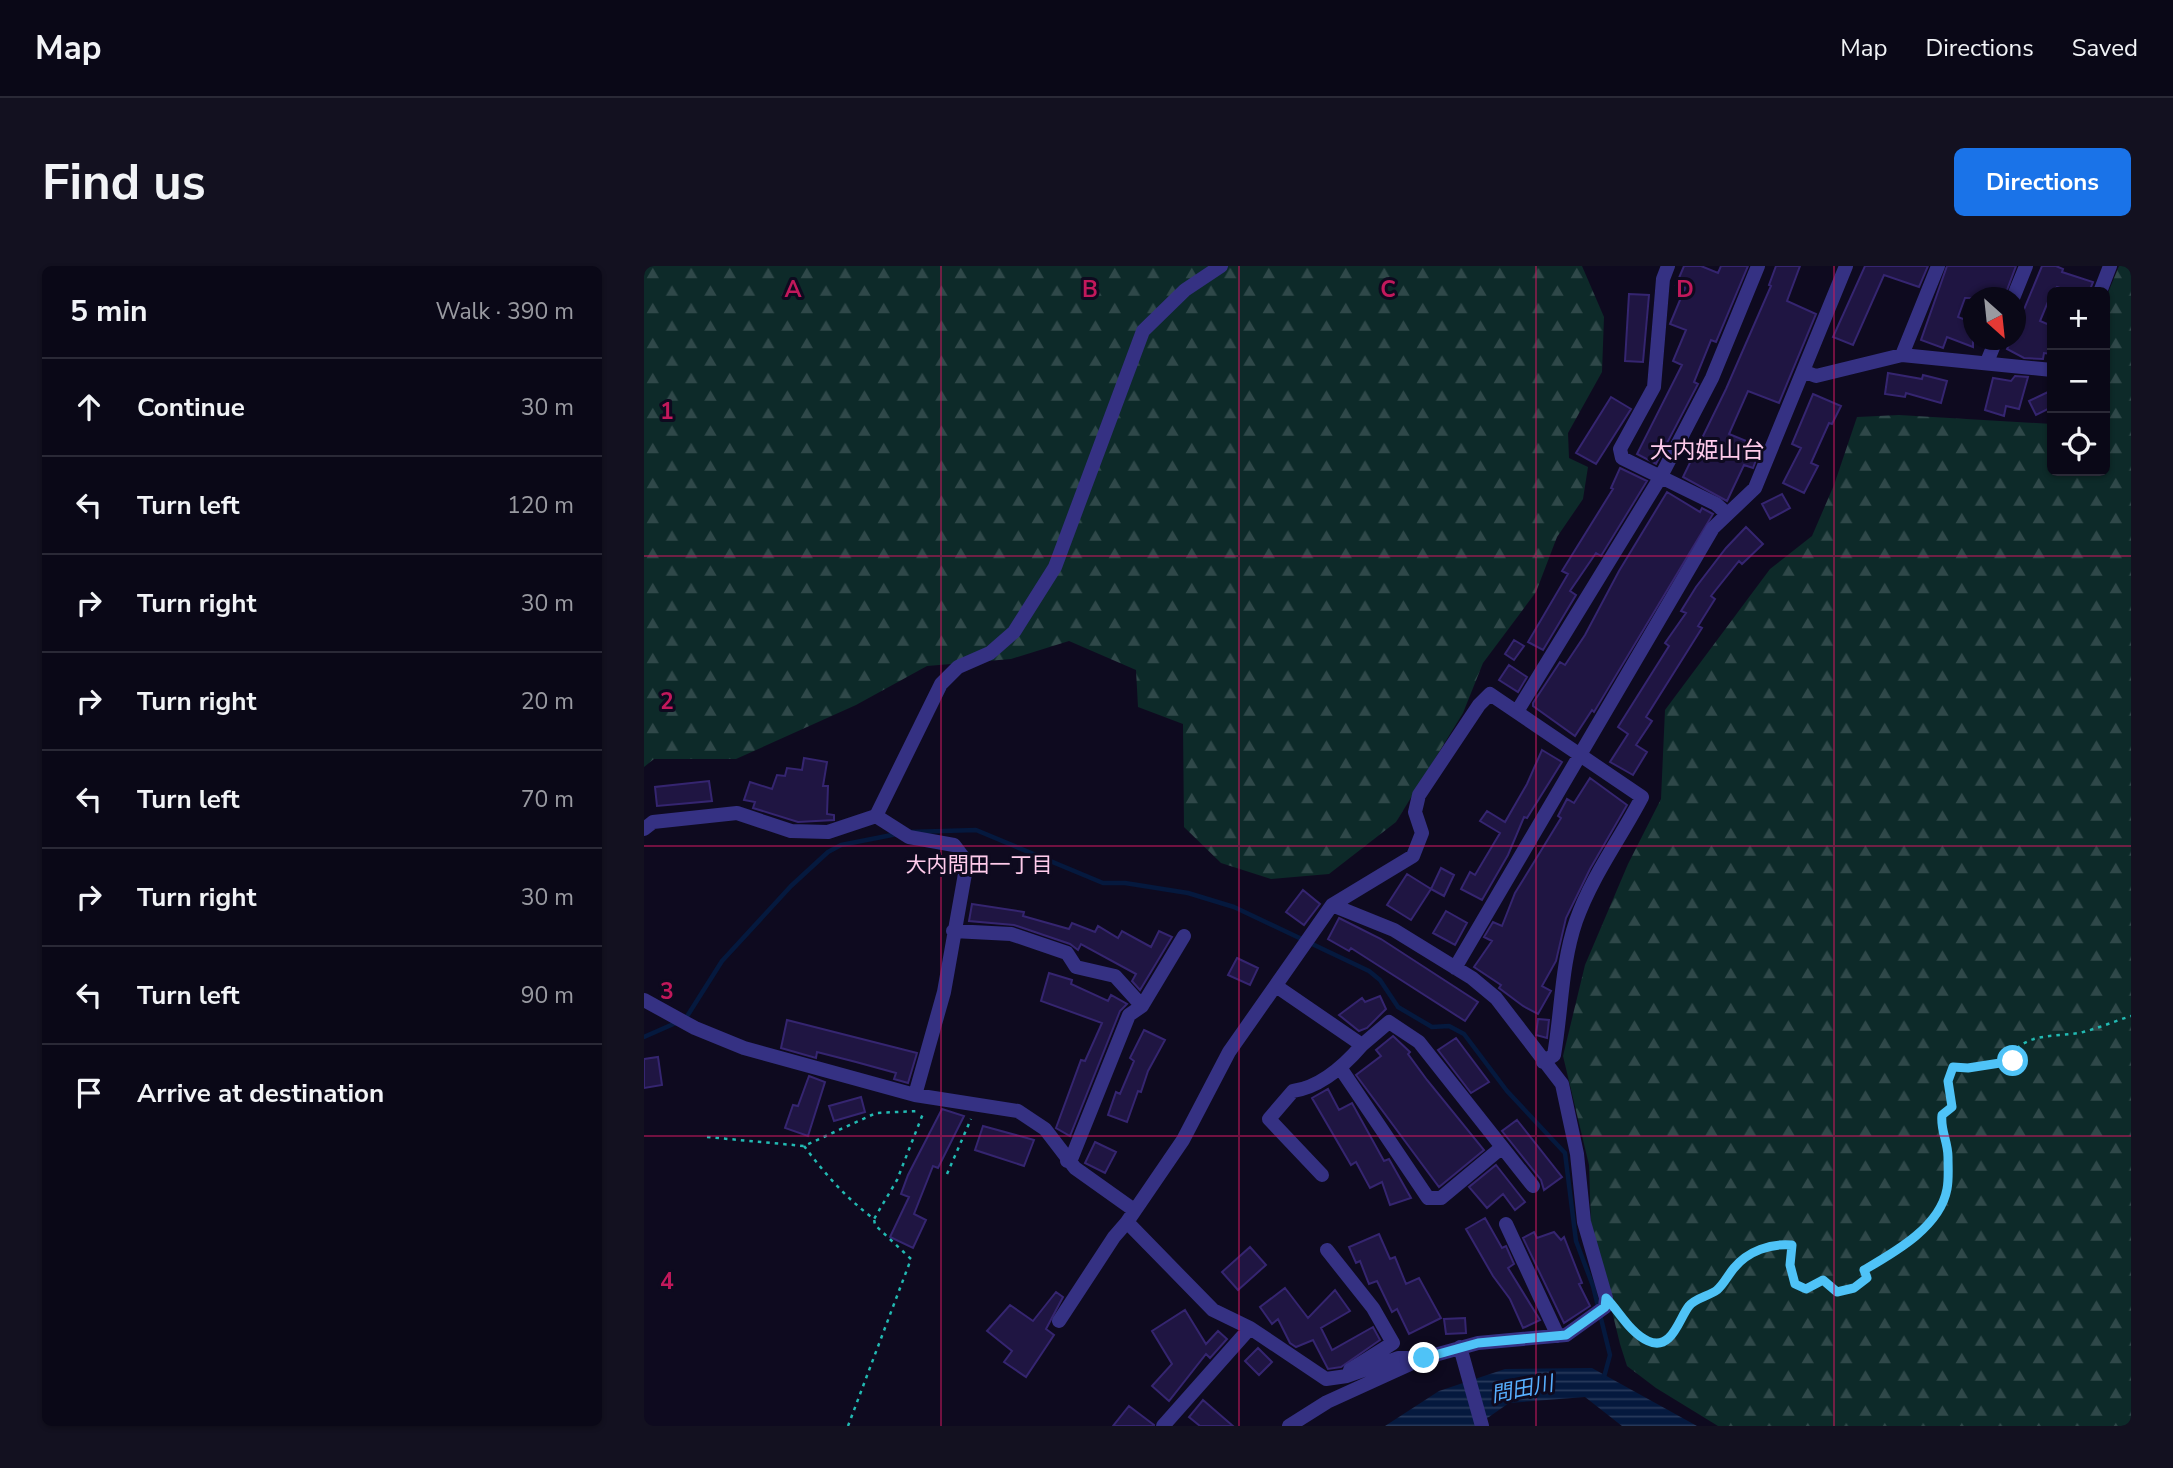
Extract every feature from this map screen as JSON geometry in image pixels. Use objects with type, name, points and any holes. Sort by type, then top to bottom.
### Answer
[{"type":"street","points":[[644,829],[653,822],[737,813],[791,831],[828,832],[876,816],[941,684],[958,667],[990,653],[1014,632],[1055,567],[1143,331],[1185,290],[1221,266]]},
{"type":"street","points":[[1668,266],[1662,279],[1654,387],[1620,449],[1622,458],[1716,504],[1727,514]]},
{"type":"street","points":[[1518,710],[1660,478],[1712,378],[1758,266]]},
{"type":"street","points":[[1455,968],[1579,752],[1713,528],[1755,488],[1805,372],[1846,266]]},
{"type":"street","points":[[1902,355],[1938,266]]},
{"type":"street","points":[[2017,287],[2026,266]]},
{"type":"street","points":[[2102,287],[2110,266]]},
{"type":"street","points":[[1987,362],[1992,350]]},
{"type":"street","points":[[1805,372],[1816,376],[1902,355],[2047,369]]},
{"type":"street","points":[[1059,1321],[1114,1237],[1153,1188],[1183,1140],[1228,1052],[1332,905],[1413,856],[1422,833],[1415,812],[1419,795],[1479,705],[1490,694],[1518,710],[1642,797],[1601,863],[1576,921],[1561,985],[1554,1055],[1543,1062]]},
{"type":"street","points":[[876,816],[903,833],[954,845],[963,857],[966,868],[944,992],[915,1095]]},
{"type":"street","points":[[644,1000],[744,1048],[915,1095],[1018,1111],[1045,1129],[1067,1161],[1130,1216],[1213,1310],[1250,1328],[1326,1379],[1347,1376],[1398,1359],[1424,1358],[1575,1331],[1605,1303],[1584,1222],[1577,1154],[1562,1084],[1496,998],[1455,968],[1394,930],[1332,905]]},
{"type":"street","points":[[953,931],[1011,934],[1067,953],[1076,967],[1115,976],[1142,1006]]},
{"type":"street","points":[[1067,1161],[1072,1157],[1129,1015],[1142,1006],[1184,936]]},
{"type":"street","points":[[1276,986],[1362,1045]]},
{"type":"street","points":[[1322,1175],[1269,1119],[1293,1091],[1304,1090],[1341,1069],[1362,1045],[1389,1021],[1419,1042],[1533,1186]]},
{"type":"street","points":[[1341,1069],[1427,1198],[1441,1198],[1501,1148]]},
{"type":"street","points":[[1506,1224],[1558,1336]]},
{"type":"street","points":[[1326,1250],[1373,1308],[1393,1343],[1351,1367],[1347,1376]]},
{"type":"street","points":[[1163,1426],[1250,1328]]},
{"type":"street","points":[[1461,1351],[1482,1426]]},
{"type":"street","points":[[1289,1426],[1327,1402],[1424,1358]]},
{"type":"path","points":[[1605,1303],[1638,1334],[1650,1342],[1662,1342],[1674,1334],[1689,1306],[1718,1289],[1735,1266],[1754,1252],[1784,1244],[1792,1245],[1790,1265],[1795,1284],[1806,1289],[1823,1280],[1837,1292],[1854,1288],[1867,1278],[1864,1270],[1929,1224],[1947,1190],[1948,1145],[1940,1128],[1942,1115],[1952,1107],[1948,1081],[1953,1067],[1968,1068],[2013,1061],[2011,1055],[2014,1051],[2035,1037],[2082,1032],[2131,1016]]},
{"type":"path","points":[[915,1095],[924,1111]]},
{"type":"path","points":[[947,1174],[978,1103]]},
{"type":"path","points":[[707,1136],[804,1146],[876,1112],[924,1111]]},
{"type":"path","points":[[848,1426],[911,1259],[875,1225],[874,1219],[897,1180],[924,1111]]},
{"type":"path","points":[[804,1146],[825,1174],[852,1202],[874,1219]]},
{"type":"green space","points":[[644,266],[1582,266],[1604,317],[1602,372],[1568,433],[1569,458],[1588,467],[1583,499],[1557,537],[1536,592],[1483,663],[1463,713],[1396,822],[1329,874],[1271,879],[1221,863],[1184,827],[1183,724],[1138,707],[1136,670],[1069,641],[1011,659],[927,666],[856,705],[736,759],[654,759],[644,767]]},
{"type":"green space","points":[[2119,266],[2131,266],[2131,1426],[1718,1426],[1656,1388],[1627,1366],[1591,1225],[1589,1165],[1563,1056],[1585,965],[1628,864],[1661,799],[1665,710],[1770,569],[1812,536],[1834,485],[1857,417],[1899,415],[2047,424],[2047,476],[2110,476],[2110,288]]},
{"type":"water","name":"問田川","points":[[1592,1368],[1697,1426],[1622,1426],[1585,1397],[1509,1403],[1476,1426],[1385,1426],[1439,1391],[1505,1369]]},
{"type":"building","points":[[1684,266],[1701,266],[1718,273],[1721,266],[1748,266],[1716,342],[1711,340],[1694,382],[1698,384],[1656,464],[1637,454],[1682,365],[1673,361],[1686,330],[1670,324],[1685,288],[1676,285]]},
{"type":"building","points":[[1776,266],[1800,266],[1787,301],[1816,314],[1779,403],[1748,391],[1729,434],[1761,447],[1753,468],[1744,465],[1727,501],[1683,477],[1726,389],[1771,286],[1769,285]]},
{"type":"building","points":[[1865,266],[1928,266],[1919,287],[1884,275],[1853,345],[1833,337]]},
{"type":"building","points":[[1947,266],[2016,266],[2008,287],[1963,287],[1963,303],[1958,317],[1963,319],[1963,343],[1947,337],[1943,348],[1921,340]]},
{"type":"building","points":[[2042,266],[2056,266],[2063,269],[2062,272],[2093,282],[2091,287],[2047,287],[2047,304],[2040,321],[2047,324],[2047,353],[2044,353],[2043,359],[2024,358],[2009,350],[2026,350],[2026,305]]},
{"type":"building","points":[[1629,294],[1649,295],[1643,362],[1625,361]]},
{"type":"building","points":[[1888,373],[1922,379],[1923,375],[1947,381],[1941,403],[1906,393],[1905,397],[1885,394]]},
{"type":"building","points":[[2015,376],[2028,377],[2019,409],[2006,406],[2004,416],[1985,410],[1993,378],[2011,381]]},
{"type":"building","points":[[2047,392],[2047,410],[2036,415],[2029,401]]},
{"type":"building","points":[[1813,394],[1841,406],[1832,424],[1829,423],[1811,463],[1818,466],[1804,493],[1783,483],[1801,448],[1792,444]]},
{"type":"building","points":[[1611,397],[1631,409],[1596,464],[1576,453]]},
{"type":"building","points":[[1620,468],[1647,481],[1601,556],[1596,553],[1570,591],[1576,595],[1543,650],[1528,642],[1568,574],[1562,571],[1613,489],[1611,488]]},
{"type":"building","points":[[1667,492],[1700,512],[1702,508],[1713,514],[1594,712],[1592,710],[1575,736],[1533,706],[1533,703],[1560,662],[1565,665],[1585,635],[1619,571]]},
{"type":"building","points":[[1782,494],[1790,508],[1770,519],[1762,504]]},
{"type":"building","points":[[1746,527],[1763,544],[1742,564],[1739,561],[1711,596],[1715,599],[1698,626],[1702,628],[1646,717],[1652,721],[1636,745],[1647,752],[1633,775],[1610,762],[1628,734],[1618,727],[1669,646],[1665,643],[1686,613],[1681,611],[1696,587]]},
{"type":"building","points":[[1514,640],[1524,646],[1514,660],[1505,654]]},
{"type":"building","points":[[1509,665],[1527,677],[1518,692],[1499,680]]},
{"type":"building","points":[[1542,750],[1562,762],[1527,818],[1524,817],[1508,855],[1482,900],[1461,889],[1470,872],[1475,875],[1500,833],[1480,821],[1487,811],[1505,822],[1527,784]]},
{"type":"building","points":[[804,758],[827,762],[823,786],[828,786],[827,814],[834,815],[834,820],[798,822],[753,808],[755,802],[744,800],[750,782],[772,789],[777,775],[785,776],[787,768],[802,770]]},
{"type":"building","points":[[1590,778],[1627,805],[1590,869],[1566,918],[1556,961],[1542,986],[1551,991],[1538,1014],[1523,1006],[1499,988],[1501,985],[1474,967],[1492,941],[1484,937],[1493,922],[1502,926],[1515,893],[1561,818],[1558,816],[1567,799],[1574,803]]},
{"type":"building","points":[[709,781],[712,801],[657,806],[655,787]]},
{"type":"building","points":[[1441,868],[1454,875],[1444,896],[1431,889]]},
{"type":"building","points":[[1407,874],[1431,889],[1411,920],[1387,905]]},
{"type":"building","points":[[1303,890],[1320,904],[1304,925],[1286,912]]},
{"type":"building","points":[[972,904],[1024,912],[1023,916],[1069,929],[1072,923],[1095,932],[1098,926],[1118,938],[1122,931],[1151,947],[1159,931],[1172,937],[1140,990],[1132,981],[1136,974],[1081,944],[1078,950],[1070,944],[1014,925],[969,921]]},
{"type":"building","points":[[1446,911],[1467,923],[1455,945],[1433,933]]},
{"type":"building","points":[[1339,918],[1381,939],[1478,1002],[1465,1021],[1351,948],[1349,951],[1328,939]]},
{"type":"building","points":[[1237,958],[1258,968],[1250,985],[1228,975]]},
{"type":"building","points":[[1049,973],[1072,980],[1071,984],[1108,1001],[1111,995],[1127,1004],[1120,1011],[1070,1136],[1056,1128],[1081,1060],[1085,1061],[1102,1023],[1041,1001]]},
{"type":"building","points":[[1380,996],[1386,1009],[1367,1028],[1359,1031],[1339,1015],[1362,998],[1365,1002]]},
{"type":"building","points":[[1538,1019],[1549,1020],[1547,1038],[1536,1035]]},
{"type":"building","points":[[787,1020],[917,1053],[908,1083],[894,1079],[896,1073],[817,1052],[816,1058],[781,1048]]},
{"type":"building","points":[[1144,1030],[1165,1040],[1148,1071],[1141,1092],[1138,1091],[1127,1122],[1108,1115],[1116,1092],[1120,1094],[1134,1061],[1130,1058]]},
{"type":"building","points":[[1393,1036],[1410,1052],[1408,1054],[1427,1080],[1484,1150],[1439,1187],[1356,1075],[1381,1056],[1376,1050]]},
{"type":"building","points":[[1456,1038],[1489,1082],[1471,1093],[1438,1050]]},
{"type":"building","points":[[658,1057],[662,1085],[644,1088],[644,1059]]},
{"type":"building","points":[[809,1076],[825,1082],[808,1136],[785,1128],[793,1105],[798,1106]]},
{"type":"building","points":[[1328,1089],[1339,1110],[1352,1103],[1384,1161],[1389,1159],[1411,1198],[1390,1205],[1382,1182],[1370,1188],[1356,1162],[1351,1165],[1312,1098]]},
{"type":"building","points":[[861,1097],[865,1112],[834,1121],[829,1106]]},
{"type":"building","points":[[942,1109],[964,1116],[938,1168],[933,1166],[914,1214],[926,1220],[913,1248],[890,1237],[909,1197],[901,1194],[908,1175]]},
{"type":"building","points":[[1517,1120],[1562,1177],[1544,1190],[1541,1180],[1502,1131]]},
{"type":"building","points":[[983,1126],[1034,1140],[1024,1166],[975,1150]]},
{"type":"building","points":[[1095,1142],[1116,1152],[1105,1173],[1085,1163]]},
{"type":"building","points":[[1496,1165],[1525,1202],[1515,1210],[1503,1194],[1487,1208],[1469,1187]]},
{"type":"building","points":[[1485,1218],[1502,1248],[1506,1246],[1514,1264],[1508,1268],[1540,1320],[1523,1328],[1510,1299],[1493,1276],[1466,1229]]},
{"type":"building","points":[[1534,1232],[1537,1238],[1554,1232],[1561,1240],[1564,1237],[1582,1283],[1579,1284],[1590,1306],[1564,1323],[1523,1238]]},
{"type":"building","points":[[1379,1234],[1390,1259],[1395,1257],[1406,1284],[1419,1278],[1441,1318],[1409,1334],[1397,1309],[1392,1312],[1377,1281],[1369,1284],[1360,1261],[1356,1263],[1349,1247]]},
{"type":"building","points":[[1250,1247],[1266,1265],[1238,1290],[1222,1272]]},
{"type":"building","points":[[1285,1288],[1308,1318],[1335,1290],[1350,1311],[1321,1328],[1332,1350],[1373,1327],[1380,1340],[1341,1367],[1328,1369],[1313,1340],[1296,1347],[1290,1343],[1278,1319],[1272,1324],[1260,1307]]},
{"type":"building","points":[[1056,1292],[1063,1297],[1046,1329],[1054,1335],[1026,1377],[1004,1362],[1012,1351],[987,1331],[1010,1305],[1033,1321]]},
{"type":"building","points":[[1185,1310],[1206,1344],[1218,1331],[1227,1339],[1210,1358],[1206,1354],[1169,1401],[1152,1386],[1172,1364],[1152,1331]]},
{"type":"building","points":[[1465,1318],[1466,1333],[1446,1334],[1444,1319]]},
{"type":"building","points":[[1258,1348],[1272,1362],[1259,1375],[1245,1361]]},
{"type":"building","points":[[1203,1400],[1233,1426],[1200,1426],[1189,1417]]},
{"type":"building","points":[[1129,1406],[1154,1425],[1154,1426],[1113,1426]]},
{"type":"waterway","points":[[910,832],[976,830],[1103,883],[1125,883],[1188,893],[1234,907],[1369,971],[1380,980],[1398,1007],[1432,1027],[1449,1026],[1464,1034],[1507,1091],[1565,1153],[1576,1241],[1593,1286],[1610,1355],[1604,1377]]},
{"type":"waterway","points":[[686,1018],[722,961],[791,886],[828,852],[841,845],[897,834]]},
{"type":"waterway","points":[[644,1037],[678,1022]]},
{"type":"district","name":"大内姫山台","points":[[1707,450]]},
{"type":"district","name":"大内問田一丁目","points":[[979,865]]},
{"type":"route","points":[[1424,1358],[1478,1343],[1566,1335],[1605,1307],[1606,1298],[1638,1334],[1650,1342],[1662,1342],[1674,1334],[1689,1306],[1718,1289],[1735,1266],[1754,1252],[1784,1244],[1792,1245],[1790,1265],[1795,1284],[1806,1289],[1823,1280],[1837,1292],[1854,1288],[1867,1278],[1864,1270],[1929,1224],[1947,1190],[1948,1145],[1940,1128],[1942,1115],[1952,1107],[1948,1081],[1953,1067],[1968,1068],[2013,1061]]}]
